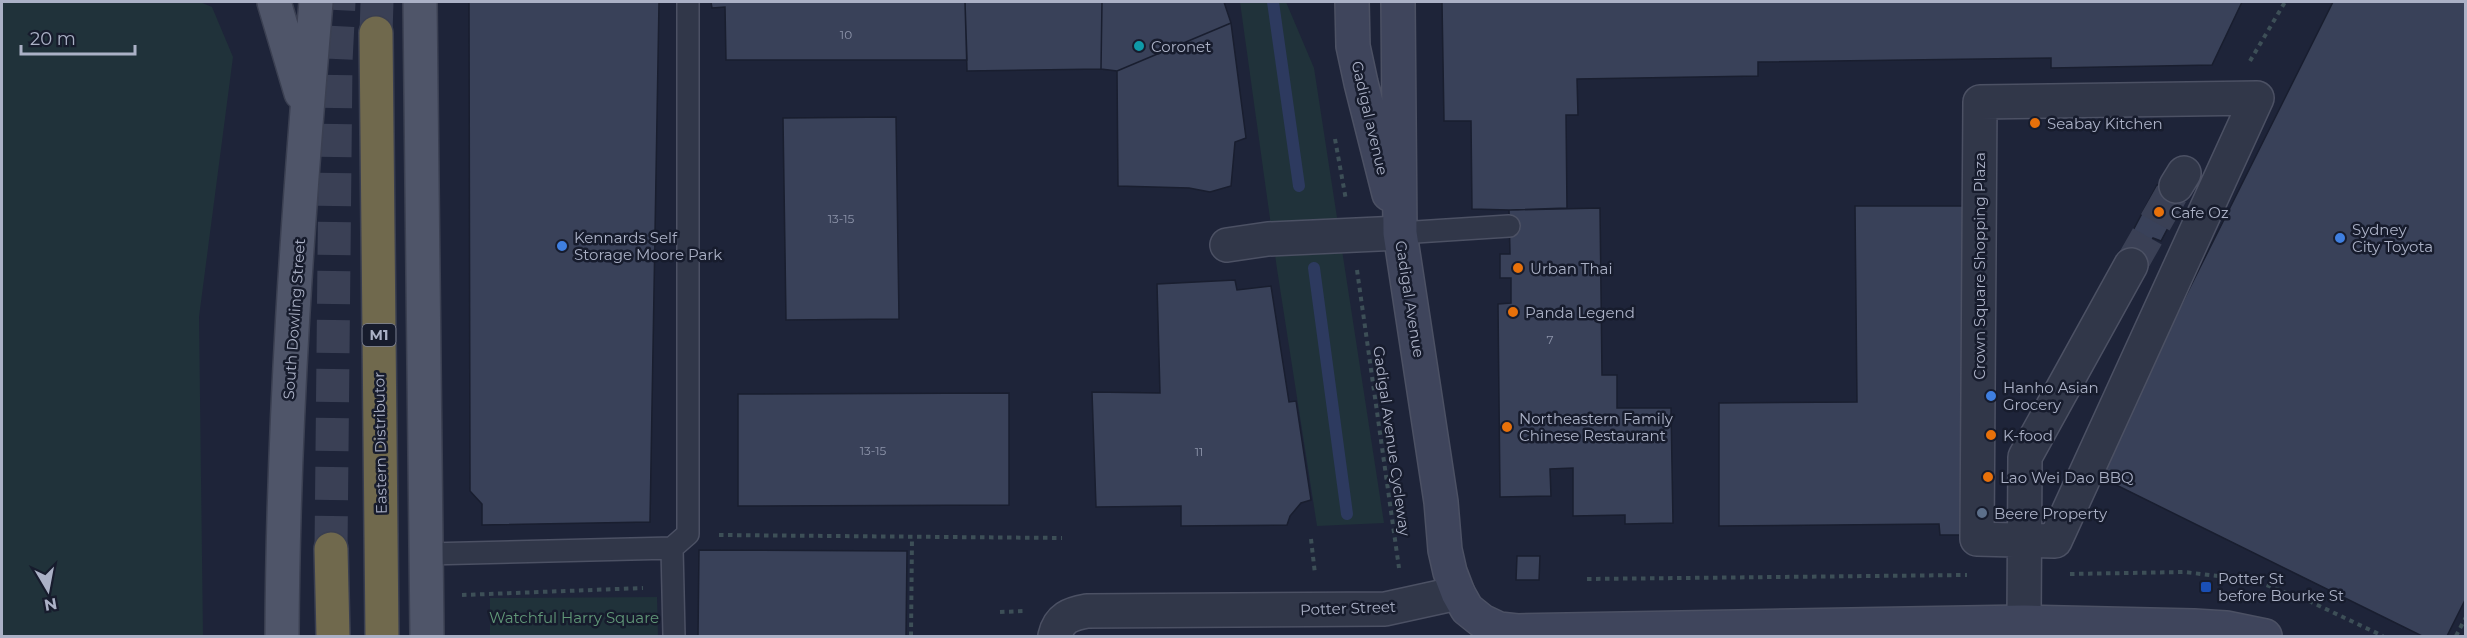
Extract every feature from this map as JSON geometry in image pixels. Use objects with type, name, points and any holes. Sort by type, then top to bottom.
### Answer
[{"type":"highway","name":"Eastern Distributor","points":[[375,33],[382,636]]},
{"type":"highway","points":[[331,549],[333,636]]},
{"type":"main road","points":[[274,2],[307,112]]},
{"type":"main road","name":"South Dowling Street","points":[[282,636],[283,499],[316,2]]},
{"type":"main road","points":[[420,2],[427,636]]},
{"type":"street","name":"Gadigal avenue","points":[[1352,2],[1353,45],[1360,83],[1400,233]]},
{"type":"street","name":"Gadigal Avenue","points":[[1398,2],[1400,233],[1441,502],[1445,550],[1458,593]]},
{"type":"street","name":"Crown Square Shopping Plaza","points":[[2257,98],[2055,541],[2024,540],[1977,539],[1980,102],[2257,98]]},
{"type":"street","points":[[1227,245],[1268,238],[1352,237],[1400,233]]},
{"type":"street","points":[[2024,622],[2025,457],[2131,265]]},
{"type":"street","points":[[1458,593],[1467,609],[1482,621],[1499,629],[1517,631],[1738,633],[2024,622],[2194,626],[2226,628],[2265,636]]},
{"type":"street","name":"Potter Street","points":[[1059,628],[1088,611],[1384,609],[1458,593]]},
{"type":"lane","points":[[674,636],[680,541],[688,2]]},
{"type":"lane","points":[[1400,233],[1509,226]]},
{"type":"lane","points":[[427,554],[680,541]]},
{"type":"path","name":"Gadigal Avenue Cycleway","points":[[1352,237],[1394,541],[1409,605]]},
{"type":"path","points":[[680,541],[912,537],[1062,538]]},
{"type":"path","points":[[911,636],[912,537]]},
{"type":"path","points":[[458,595],[652,587]]},
{"type":"path","points":[[1000,612],[1025,611]]},
{"type":"path","points":[[2456,636],[2466,617]]},
{"type":"green space","points":[[200,2],[212,7],[233,57],[199,317],[203,636],[2,636],[2,3]]},
{"type":"green space","points":[[1240,2],[1286,2],[1314,68],[1384,523],[1317,526],[1277,269]]},
{"type":"green space","name":"Watchful Harry Square","points":[[657,597],[658,636],[490,636],[490,598]]},
{"type":"building","name":"Kennards Self Storage Moore Park","points":[[469,2],[659,2],[650,522],[482,525],[482,504],[470,491]]},
{"type":"building","points":[[711,2],[965,2],[967,60],[726,60],[725,7],[712,8]]},
{"type":"building","points":[[965,2],[1102,2],[1101,69],[967,71]]},
{"type":"building","name":"Coronet","points":[[1102,2],[1224,2],[1231,23],[1117,71],[1101,69]]},
{"type":"building","points":[[1442,2],[2242,2],[2212,65],[2051,68],[2051,58],[1758,62],[1758,76],[1577,79],[1578,115],[1566,115],[1567,208],[1509,210],[1472,209],[1471,121],[1444,121]]},
{"type":"building","name":"Sydney City Toyota","points":[[2333,2],[2466,2],[2466,598],[2447,636],[2422,636],[2096,475]]},
{"type":"building","points":[[1231,23],[1246,138],[1235,142],[1231,186],[1210,192],[1189,188],[1118,186],[1117,71]]},
{"type":"building","points":[[896,117],[899,319],[786,320],[783,118]]},
{"type":"building","name":"Cafe Oz","points":[[2157,185],[2190,186],[2161,241],[2153,238],[2137,268],[2118,259]]},
{"type":"building","points":[[1855,206],[1973,206],[1976,535],[1940,535],[1939,524],[1719,526],[1719,403],[1857,402]]},
{"type":"building","points":[[1600,208],[1602,375],[1617,375],[1617,408],[1671,408],[1673,523],[1625,524],[1625,515],[1573,516],[1573,468],[1550,469],[1551,496],[1500,497],[1498,304],[1511,303],[1511,278],[1500,278],[1500,254],[1510,254],[1509,210]]},
{"type":"building","points":[[1235,280],[1237,290],[1271,286],[1289,402],[1296,401],[1311,500],[1301,503],[1290,516],[1287,525],[1181,526],[1181,506],[1096,507],[1092,392],[1160,393],[1157,284]]},
{"type":"building","points":[[1009,393],[1009,505],[738,506],[738,394]]},
{"type":"building","points":[[699,550],[907,551],[906,636],[698,636]]},
{"type":"building","points":[[1517,556],[1540,556],[1539,580],[1516,580]]},
{"type":"waterway","points":[[1273,2],[1299,186]]},
{"type":"waterway","points":[[1314,268],[1347,514]]},
{"type":"tunnel","points":[[331,549],[336,62],[339,2]]},
{"type":"tunnel","points":[[376,33],[377,2]]},
{"type":"tunnel","points":[[2131,265],[2176,186]]},
{"type":"place","name":"Coronet","points":[[1139,46]]},
{"type":"place","name":"Seabay Kitchen","points":[[2035,123]]},
{"type":"place","name":"Cafe Oz","points":[[2159,212]]},
{"type":"place","name":"Sydney City Toyota","points":[[2340,238]]},
{"type":"place","name":"Kennards Self Storage Moore Park","points":[[562,246]]},
{"type":"place","name":"Urban Thai","points":[[1518,268]]},
{"type":"place","name":"Panda Legend","points":[[1513,312]]},
{"type":"place","name":"Hanho Asian Grocery","points":[[1991,396]]},
{"type":"place","name":"Northeastern Family Chinese Restaurant","points":[[1507,427]]},
{"type":"place","name":"K-food","points":[[1991,435]]},
{"type":"place","name":"Lao Wei Dao BBQ","points":[[1988,477]]},
{"type":"place","name":"Beere Property","points":[[1982,513]]},
{"type":"place","name":"Potter St before Bourke St","points":[[2206,587]]}]
